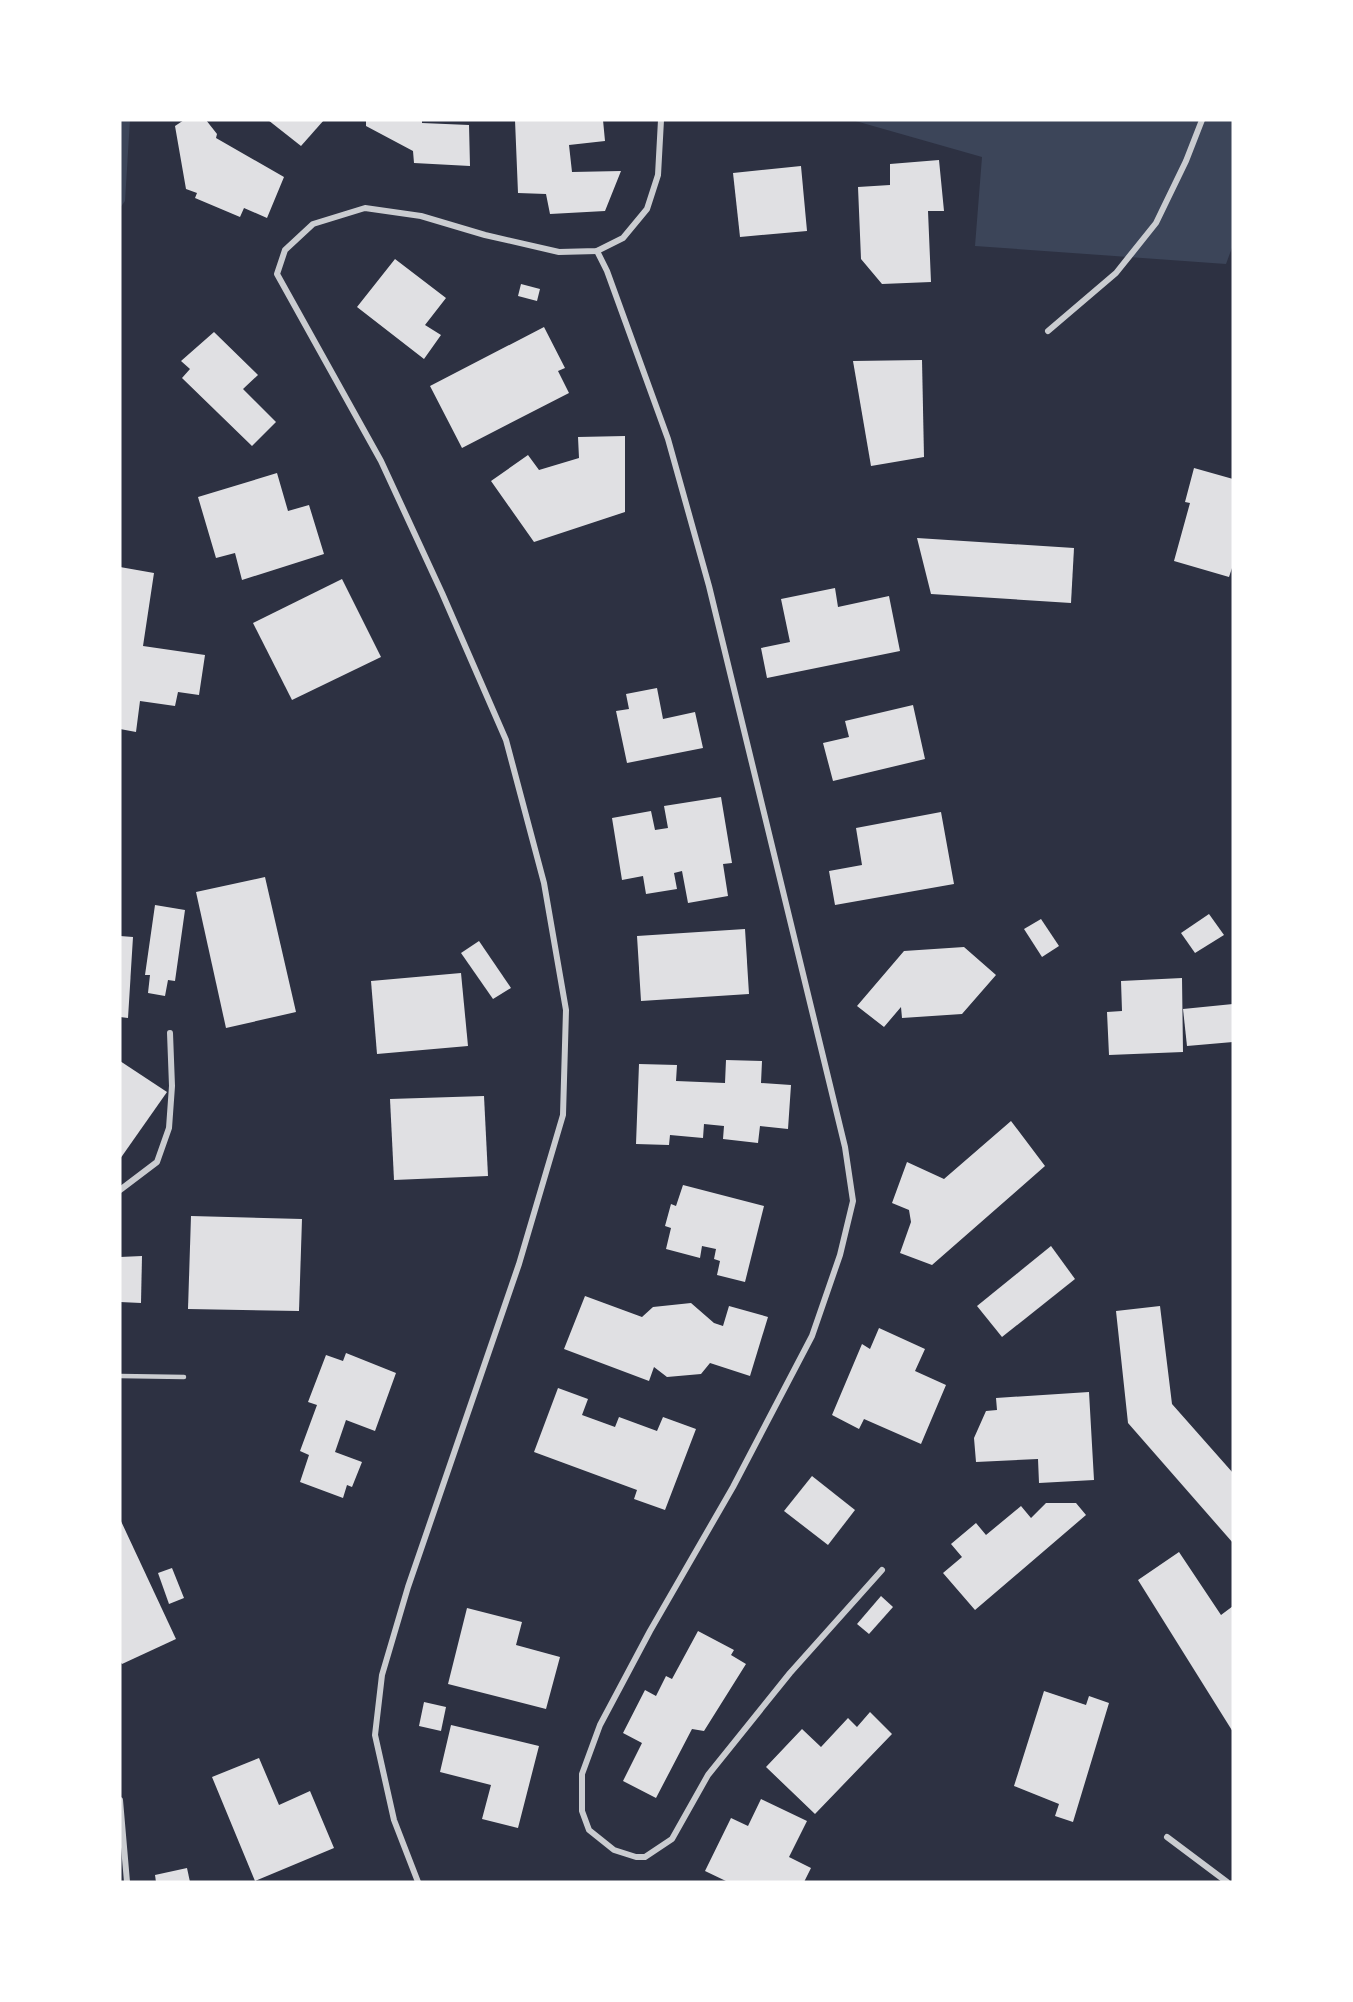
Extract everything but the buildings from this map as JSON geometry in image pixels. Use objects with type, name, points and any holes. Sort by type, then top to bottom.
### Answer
[{"type":"street","points":[[418,1882],[394,1820],[375,1735],[382,1675],[408,1587],[519,1263],[563,1115],[566,1010],[544,883],[506,740],[381,461],[277,274],[285,250],[313,224],[365,208],[421,216],[485,235],[559,252],[597,250],[623,238],[647,210],[658,175],[661,120]]},
{"type":"street","points":[[1048,331],[1116,273],[1156,223],[1202,120]]},
{"type":"street","points":[[597,250],[607,271],[668,439],[706,574],[845,1147],[853,1201],[840,1255],[812,1336],[733,1487],[650,1630],[600,1725],[582,1774],[582,1811],[589,1830],[614,1850],[636,1857],[645,1857],[672,1839],[708,1775],[790,1673],[882,1570]]},
{"type":"street","points":[[120,1190],[157,1162],[169,1128],[172,1086],[170,1033]]},
{"type":"street","points":[[120,1800],[127,1882]]},
{"type":"street","points":[[1167,1837],[1227,1882]]},
{"type":"lane","points":[[120,1376],[184,1377]]},
{"type":"shaded area","points":[[120,120],[130,120],[125,201],[120,208]]},
{"type":"shaded area","points":[[852,120],[1233,120],[1233,245],[1226,264],[975,246],[982,157]]}]
